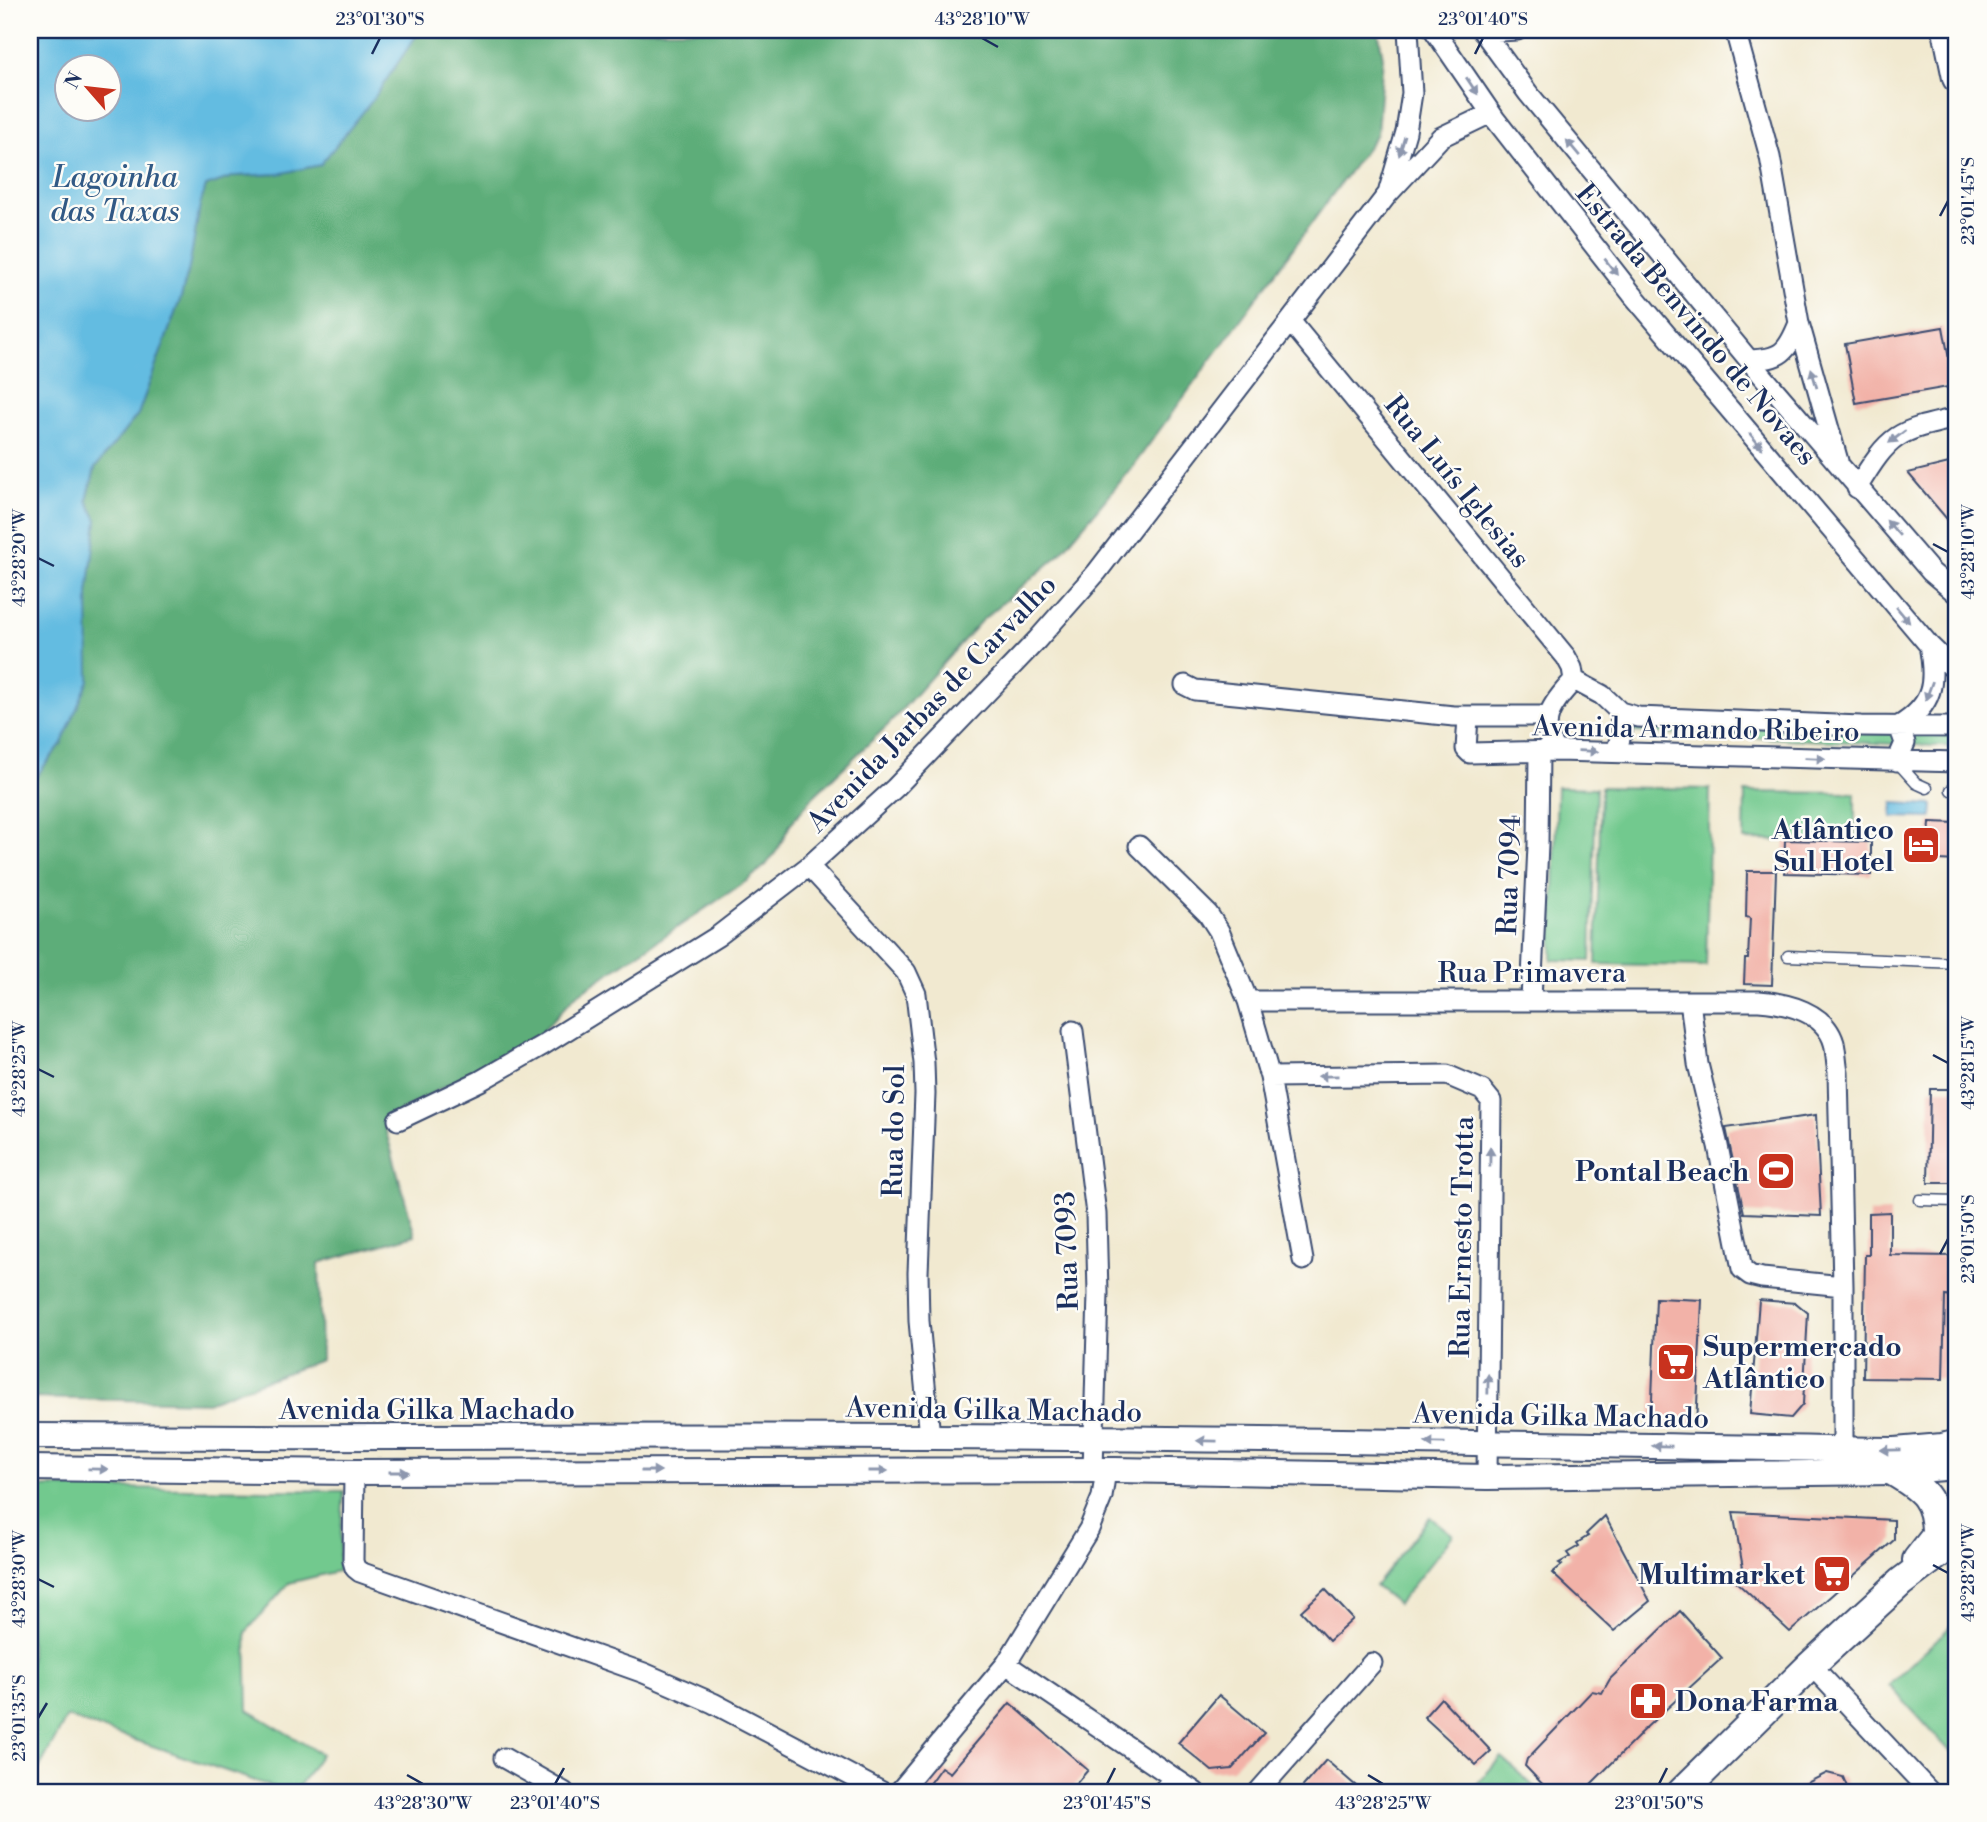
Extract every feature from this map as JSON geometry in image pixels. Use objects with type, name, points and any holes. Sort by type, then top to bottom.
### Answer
[{"type":"main road","points":[[1947,30],[1957,78]]},
{"type":"main road","points":[[1894,1472],[1923,1491],[1932,1503],[1936,1518],[1947,1537]]},
{"type":"main road","points":[[1682,1792],[1811,1664],[1947,1537],[1957,1508]]},
{"type":"street","name":"Avenida Jarbas de Carvalho","points":[[1387,195],[1406,132],[1412,93],[1408,30]]},
{"type":"street","name":"Estrada Benvindo de Novaes","points":[[1434,30],[1491,113],[1632,294],[1929,645],[1957,671]]},
{"type":"street","points":[[1483,31],[1517,30]]},
{"type":"street","points":[[1735,30],[1769,157],[1799,323],[1840,467]]},
{"type":"street","name":"Estrada Benvindo de Novaes","points":[[1483,31],[1528,93],[1749,360],[1931,572],[1957,594]]},
{"type":"street","name":"Avenida Jarbas de Carvalho","points":[[398,1120],[480,1081],[640,986],[718,936],[809,866],[895,788],[1044,632],[1097,572],[1387,195],[1441,137],[1491,113]]},
{"type":"street","name":"Rua Luís Iglesias","points":[[1291,322],[1566,657],[1574,680]]},
{"type":"street","points":[[1749,360],[1775,357],[1784,351],[1799,323]]},
{"type":"street","points":[[1857,488],[1869,468],[1896,436],[1920,426],[1957,418]]},
{"type":"street","points":[[1897,761],[1905,743],[1899,726],[1913,718],[1930,693],[1933,667],[1929,645]]},
{"type":"street","name":"Avenida Armando Ribeiro","points":[[1185,685],[1195,690],[1468,717],[1548,716],[1574,680],[1602,695],[1620,712],[1659,719],[1957,727]]},
{"type":"street","points":[[1616,752],[1622,732],[1620,712]]},
{"type":"street","points":[[1548,716],[1549,751]]},
{"type":"street","name":"Avenida Armando Ribeiro","points":[[1468,717],[1468,752],[1616,752],[1957,762]]},
{"type":"street","points":[[1861,726],[1855,742],[1863,760]]},
{"type":"street","name":"Rua 7094","points":[[1531,1000],[1538,845],[1549,751]]},
{"type":"street","points":[[1139,846],[1208,914],[1219,931],[1248,1001],[1270,1077],[1303,1260]]},
{"type":"street","name":"Rua do Sol","points":[[809,866],[906,972],[916,994],[925,1094],[918,1273],[919,1321],[930,1437]]},
{"type":"street","name":"Rua Primavera","points":[[1248,1001],[1778,1002],[1813,1016],[1825,1027],[1833,1041],[1838,1072],[1843,1286]]},
{"type":"street","points":[[1690,1001],[1698,1064],[1718,1146],[1742,1269],[1750,1275],[1762,1278],[1843,1286],[1843,1449]]},
{"type":"street","name":"Rua 7093","points":[[899,1792],[1006,1664],[1089,1529],[1102,1497],[1094,1439],[1098,1293],[1096,1214],[1073,1031]]},
{"type":"street","name":"Rua Ernesto Trotta","points":[[1270,1077],[1447,1075],[1482,1090],[1491,1101],[1487,1477]]},
{"type":"street","name":"Avenida Gilka Machado","points":[[30,1436],[275,1439],[930,1437],[1895,1450],[1957,1442]]},
{"type":"street","points":[[598,1438],[599,1471]]},
{"type":"street","points":[[274,1471],[275,1439]]},
{"type":"street","name":"Avenida Gilka Machado","points":[[30,1468],[354,1472],[1099,1470],[1487,1477],[1894,1472],[1957,1468]]},
{"type":"street","points":[[354,1472],[353,1561],[360,1572],[644,1673],[713,1703],[883,1792]]},
{"type":"street","points":[[1258,1792],[1373,1663]]},
{"type":"street","points":[[1006,1664],[1168,1785],[1195,1792]]},
{"type":"street","points":[[1811,1664],[1930,1792]]},
{"type":"street","points":[[504,1758],[564,1792]]},
{"type":"lane","points":[[1897,761],[1916,783],[1927,789]]},
{"type":"lane","points":[[1788,956],[1957,964]]},
{"type":"lane","points":[[1920,1200],[1957,1201]]},
{"type":"green space","points":[[420,30],[1378,30],[1383,57],[1377,134],[1131,469],[1058,556],[980,622],[890,723],[813,797],[791,823],[778,849],[766,865],[748,880],[575,996],[542,1032],[383,1121],[415,1235],[319,1263],[321,1360],[207,1402],[30,1398],[30,784],[62,743],[88,593],[97,520],[87,500],[95,468],[138,414],[181,297],[206,186],[235,176],[278,174]]},
{"type":"green space","points":[[1638,721],[1957,733],[1957,747],[1633,732]]},
{"type":"green space","points":[[1557,787],[1596,788],[1591,961],[1552,960]]},
{"type":"green space","points":[[1601,787],[1710,789],[1706,966],[1596,964]]},
{"type":"green space","points":[[1745,792],[1855,793],[1855,836],[1871,836],[1871,842],[1744,840]]},
{"type":"green space","points":[[30,1487],[344,1491],[338,1571],[289,1583],[246,1632],[248,1710],[321,1754],[295,1792],[288,1792],[67,1717],[30,1785]]},
{"type":"green space","points":[[1430,1517],[1453,1535],[1398,1604],[1375,1586]]},
{"type":"green space","points":[[1957,1620],[1957,1759],[1889,1685]]},
{"type":"green space","points":[[1501,1757],[1540,1792],[1470,1792]]},
{"type":"water","name":"Lagoinha das Taxas","points":[[30,30],[420,30],[372,101],[320,165],[278,174],[235,176],[206,186],[181,297],[138,414],[95,468],[87,500],[97,520],[88,593],[89,680],[62,743],[30,784]]},
{"type":"water","points":[[1893,803],[1933,805],[1932,818],[1892,817]]},
{"type":"building","points":[[1943,327],[1954,386],[1856,403],[1845,344]]},
{"type":"building","points":[[1957,461],[1957,531],[1908,473]]},
{"type":"building","name":"Atlântico Sul Hotel","points":[[1930,822],[1957,823],[1957,861],[1919,859],[1920,838],[1929,838]]},
{"type":"building","points":[[1785,840],[1871,842],[1871,875],[1784,873]]},
{"type":"building","points":[[1747,871],[1776,871],[1772,985],[1744,984],[1750,918],[1746,917]]},
{"type":"building","points":[[1930,1089],[1957,1089],[1957,1183],[1928,1183]]},
{"type":"building","name":"Pontal Beach","points":[[1816,1115],[1821,1216],[1744,1213],[1726,1128]]},
{"type":"building","points":[[1890,1212],[1890,1255],[1954,1256],[1953,1297],[1945,1296],[1943,1379],[1863,1378],[1865,1255],[1869,1255],[1869,1213]]},
{"type":"building","name":"Supermercado Atlântico","points":[[1656,1298],[1702,1300],[1696,1426],[1651,1424]]},
{"type":"building","points":[[1759,1300],[1796,1303],[1808,1313],[1803,1404],[1791,1418],[1750,1414]]},
{"type":"building","points":[[1733,1512],[1894,1520],[1894,1540],[1790,1632],[1734,1580],[1743,1568]]},
{"type":"building","points":[[1605,1516],[1650,1601],[1614,1631],[1552,1573],[1562,1565],[1559,1563],[1570,1557],[1567,1553],[1579,1546],[1577,1543],[1588,1536],[1586,1534]]},
{"type":"building","points":[[1325,1589],[1353,1619],[1329,1641],[1301,1611]]},
{"type":"building","points":[[1680,1611],[1722,1658],[1639,1734],[1583,1792],[1550,1792],[1525,1766],[1527,1759],[1592,1691],[1602,1693],[1610,1679]]},
{"type":"building","points":[[1219,1695],[1264,1733],[1232,1769],[1212,1771],[1178,1743]]},
{"type":"building","points":[[1441,1698],[1491,1751],[1476,1765],[1424,1717]]},
{"type":"building","points":[[1010,1703],[1088,1770],[1069,1792],[923,1792],[941,1767],[950,1773]]},
{"type":"building","points":[[1326,1760],[1363,1792],[1298,1792]]},
{"type":"building","points":[[1827,1773],[1843,1777],[1849,1792],[1789,1792]]},
{"type":"place","name":"Atlântico Sul Hotel","points":[[1921,845]]},
{"type":"place","name":"Pontal Beach","points":[[1776,1171]]},
{"type":"place","name":"Supermercado Atlântico","points":[[1676,1362]]},
{"type":"place","name":"Multimarket","points":[[1832,1574]]},
{"type":"place","name":"Dona Farma","points":[[1648,1701]]}]
